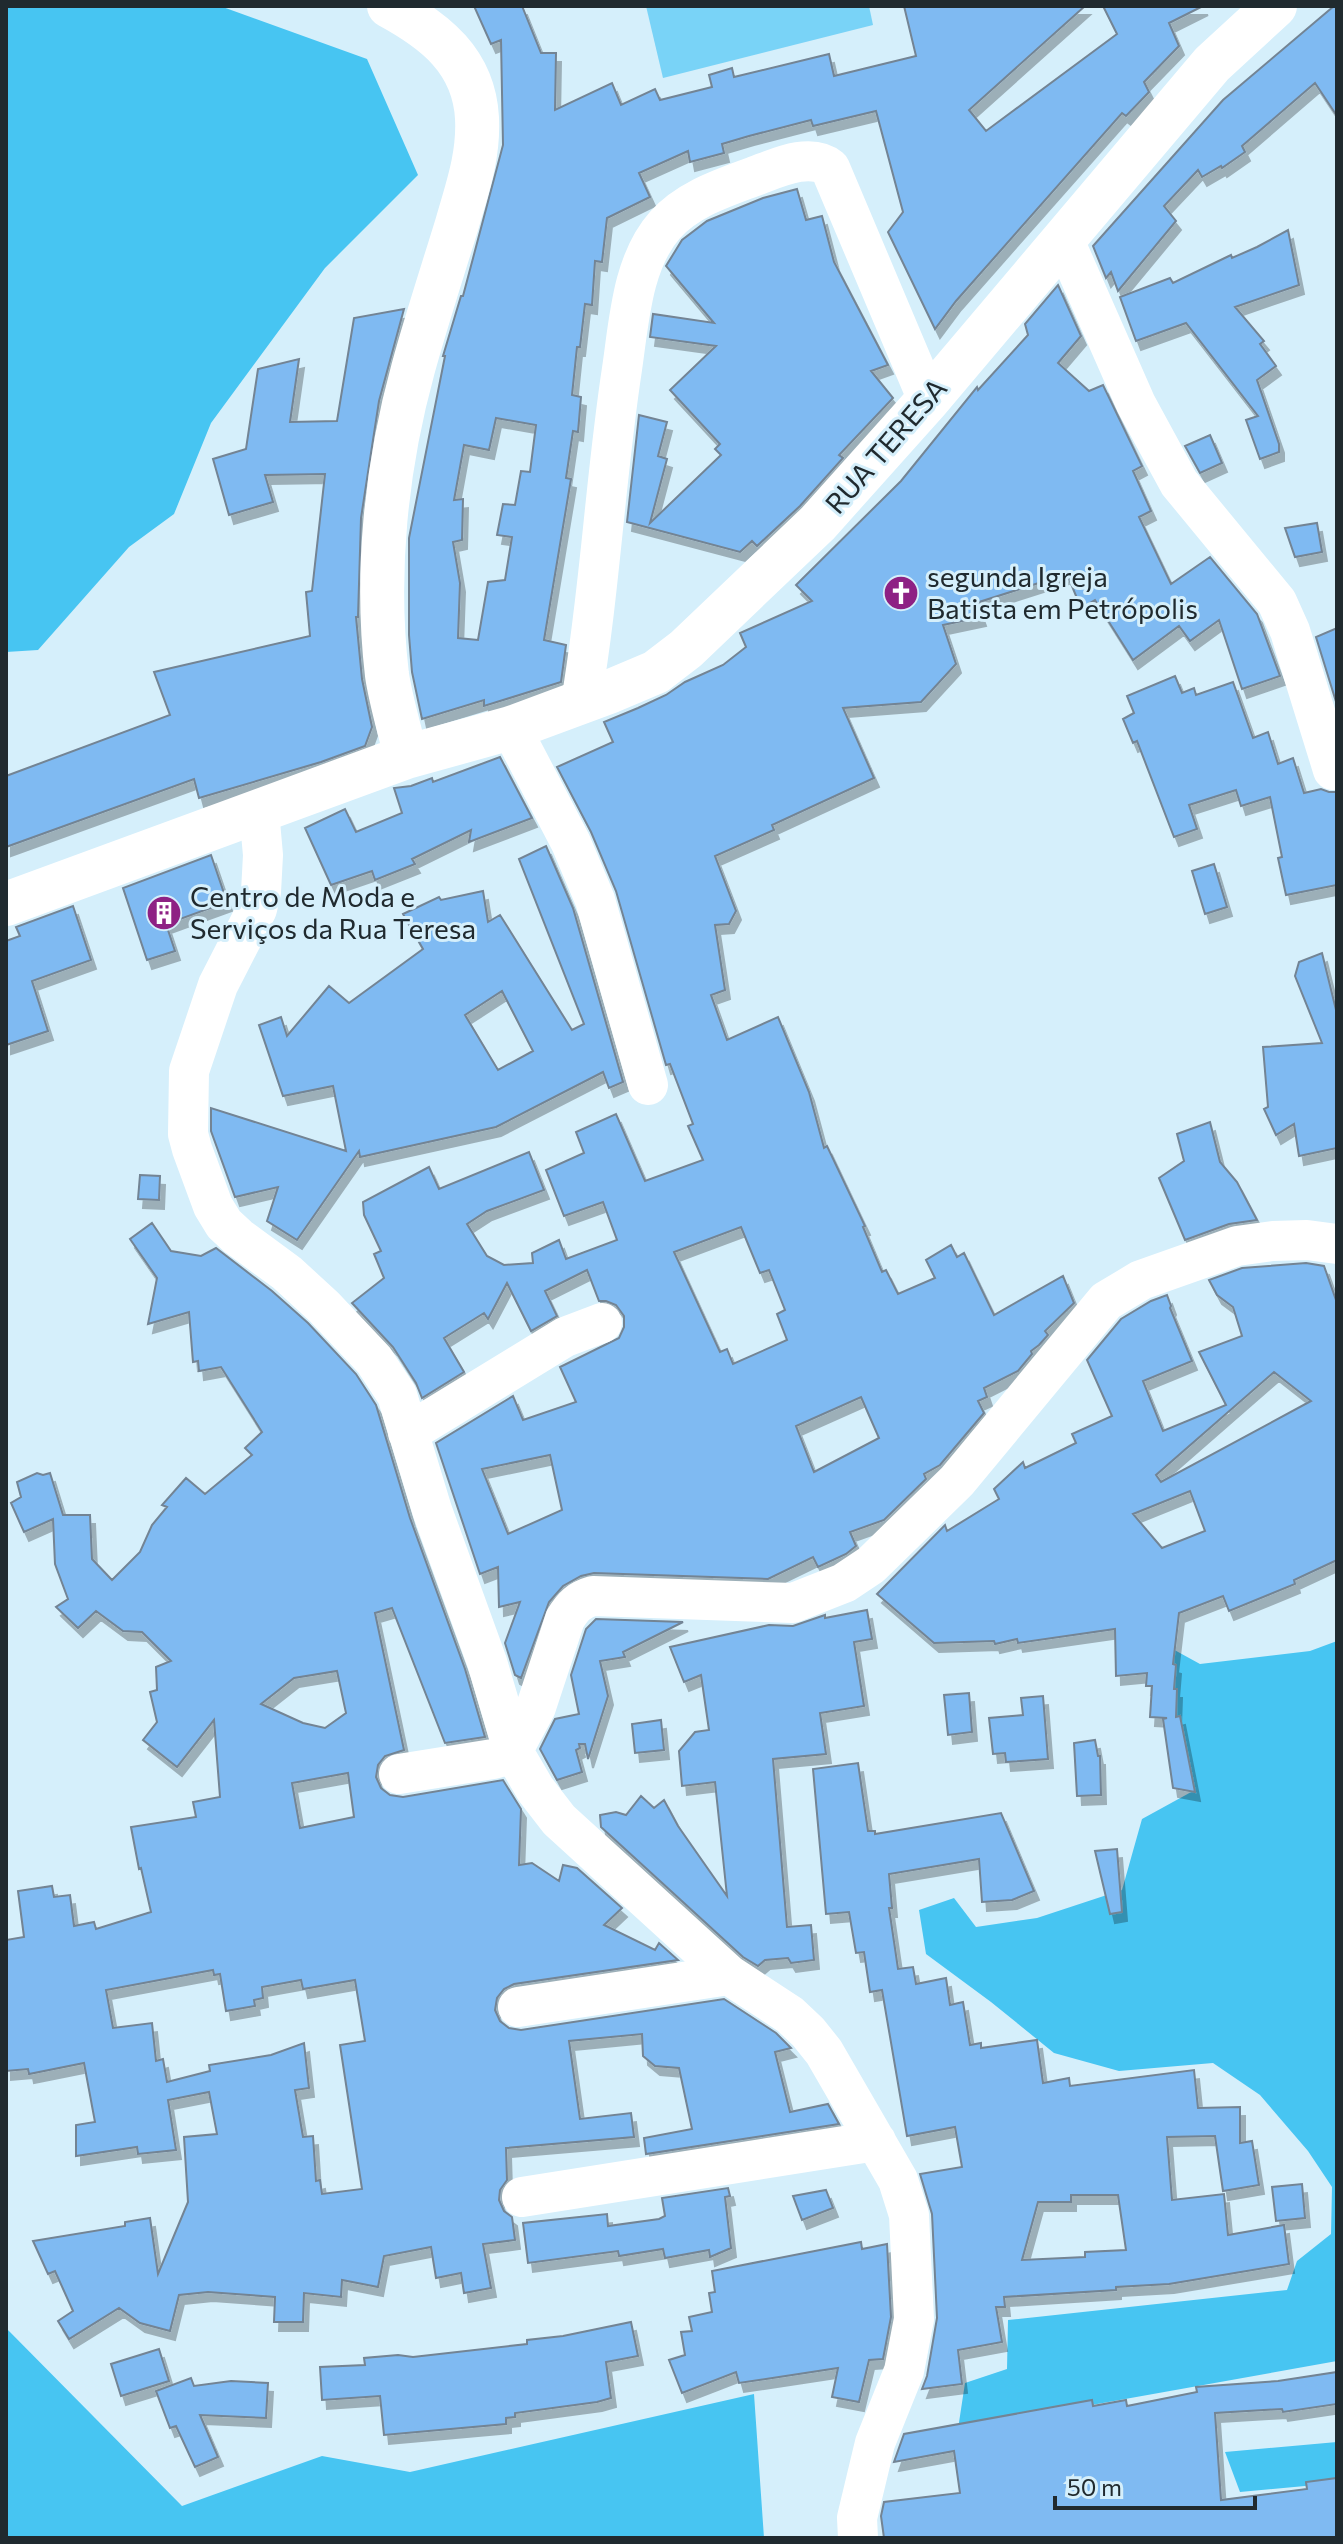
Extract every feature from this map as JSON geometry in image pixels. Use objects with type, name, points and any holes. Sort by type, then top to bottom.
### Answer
[{"type":"main road","points":[[389,6],[420,23],[454,52],[467,78],[478,115],[474,168],[412,371],[393,457],[381,576],[388,677],[406,757]]},
{"type":"main road","name":"RUA TERESA","points":[[6,904],[406,757],[511,728],[656,672],[686,649],[818,523],[928,400],[1212,64],[1275,6]]},
{"type":"street","points":[[581,702],[591,645],[610,443],[632,302],[645,260],[663,226],[685,206],[780,167],[823,162],[835,174],[928,400]]},
{"type":"street","points":[[1063,238],[1136,404],[1179,483],[1277,602],[1290,631],[1333,770]]},
{"type":"street","points":[[511,728],[571,843],[595,900],[648,1085]]},
{"type":"street","points":[[259,811],[263,855],[261,892],[257,909],[218,985],[189,1071],[188,1134],[213,1206],[224,1224],[287,1273],[374,1360],[397,1395],[514,1751],[535,1789],[559,1820],[729,1975],[790,2015],[808,2032],[824,2052],[898,2180],[909,2215],[914,2319],[904,2371],[875,2443],[857,2518],[858,2538]]},
{"type":"street","points":[[399,1774],[493,1759],[514,1751],[536,1707],[565,1619],[572,1606],[582,1599],[593,1596],[793,1603],[844,1583],[871,1565],[957,1481],[1106,1301],[1141,1280],[1237,1246],[1307,1240],[1337,1244]]},
{"type":"street","points":[[408,1433],[565,1337],[602,1323]]},
{"type":"street","points":[[518,2007],[729,1975]]},
{"type":"street","points":[[522,2197],[876,2141]]},
{"type":"shaded area","points":[[6,6],[220,6],[367,59],[418,175],[325,268],[211,423],[174,514],[129,547],[38,650],[6,652]]},
{"type":"shaded area","points":[[646,6],[869,6],[873,25],[663,78]]},
{"type":"shaded area","points":[[1337,1641],[1337,2361],[958,2429],[965,2383],[1007,2369],[1008,2320],[1287,2290],[1297,2261],[1331,2234],[1332,2187],[1308,2151],[1260,2095],[1213,2063],[1119,2071],[1054,2053],[926,1954],[919,1910],[954,1898],[976,1927],[1037,1918],[1122,1890],[1142,1819],[1193,1791],[1171,1700],[1169,1647],[1200,1664],[1310,1651]]},
{"type":"shaded area","points":[[6,2328],[182,2506],[322,2456],[410,2472],[754,2394],[764,2538],[6,2538]]},
{"type":"shaded area","points":[[1337,2442],[1337,2483],[1240,2492],[1225,2452]]},
{"type":"building","points":[[474,6],[522,6],[541,53],[556,53],[555,110],[612,83],[621,105],[655,89],[660,100],[712,87],[709,75],[732,68],[734,77],[829,54],[834,76],[916,56],[904,6],[1085,6],[969,110],[986,131],[1117,34],[1103,6],[1203,6],[1169,23],[1179,46],[1144,82],[1149,92],[1126,116],[1122,113],[956,301],[935,329],[888,232],[903,212],[876,111],[813,126],[811,120],[749,136],[722,144],[724,153],[690,162],[688,151],[639,173],[650,197],[607,218],[602,262],[595,261],[592,305],[585,304],[580,347],[577,347],[572,395],[581,397],[578,432],[573,431],[566,478],[571,479],[544,640],[566,645],[561,682],[484,706],[484,700],[422,719],[412,672],[409,635],[409,538],[443,356],[463,296],[503,145],[501,40],[491,44]],"holes":[[[496,418],[536,425],[530,472],[521,471],[515,505],[503,504],[497,535],[512,537],[505,580],[488,582],[478,640],[458,638],[460,583],[453,542],[462,540],[463,499],[454,500],[464,445],[489,450]]]},
{"type":"building","points":[[1337,6],[1337,116],[1315,83],[1242,146],[1245,152],[1202,177],[1198,170],[1164,206],[1176,221],[1118,291],[1111,272],[1106,278],[1093,246],[1223,100]]},
{"type":"building","points":[[797,189],[806,220],[822,216],[834,262],[888,365],[871,371],[893,398],[839,455],[843,458],[800,506],[757,546],[752,541],[740,552],[627,522],[639,415],[667,422],[658,456],[667,459],[650,523],[721,455],[715,449],[720,444],[670,390],[716,346],[650,337],[653,314],[714,323],[666,266],[682,240],[707,221],[763,198]]},
{"type":"building","points":[[1288,230],[1299,285],[1235,307],[1264,341],[1260,344],[1276,366],[1257,380],[1279,452],[1260,459],[1246,420],[1258,416],[1186,323],[1136,341],[1120,297],[1170,278],[1173,283],[1231,255],[1232,258],[1257,247]]},
{"type":"building","points":[[1058,285],[1081,336],[1058,363],[1089,391],[1103,385],[1142,466],[1133,471],[1151,511],[1139,517],[1171,584],[1210,557],[1257,614],[1280,676],[1242,689],[1219,620],[1190,641],[1179,626],[1133,660],[1095,600],[1081,608],[1067,574],[976,603],[981,617],[943,625],[956,664],[921,702],[843,708],[874,778],[772,825],[774,830],[715,856],[736,911],[729,924],[715,925],[725,990],[711,995],[727,1040],[778,1017],[809,1092],[824,1148],[827,1146],[865,1226],[882,1272],[886,1270],[898,1294],[935,1278],[926,1260],[951,1245],[957,1257],[964,1253],[994,1315],[1063,1276],[1074,1303],[1045,1331],[1048,1335],[1031,1351],[1032,1354],[1018,1371],[984,1388],[987,1397],[978,1401],[984,1413],[940,1465],[924,1474],[926,1479],[884,1520],[850,1532],[856,1546],[846,1554],[818,1567],[813,1557],[768,1579],[594,1573],[581,1576],[563,1586],[549,1602],[521,1678],[515,1675],[505,1643],[520,1602],[499,1607],[498,1567],[480,1574],[436,1443],[513,1396],[523,1420],[576,1402],[560,1367],[619,1338],[624,1327],[624,1316],[616,1305],[599,1301],[587,1270],[545,1291],[557,1316],[531,1331],[507,1283],[488,1319],[484,1313],[444,1338],[464,1372],[422,1398],[393,1347],[352,1303],[384,1278],[374,1254],[381,1251],[364,1215],[363,1202],[429,1167],[439,1189],[529,1152],[544,1190],[487,1211],[467,1224],[487,1256],[504,1265],[533,1263],[532,1253],[559,1240],[566,1259],[617,1240],[603,1202],[564,1216],[546,1170],[584,1153],[576,1132],[616,1114],[645,1181],[703,1160],[688,1126],[693,1124],[670,1064],[666,1065],[616,891],[591,832],[557,767],[613,742],[604,722],[666,695],[685,682],[723,665],[746,647],[740,633],[812,601],[796,585],[901,481],[977,387],[978,390],[1028,335],[1025,324]],"holes":[[[741,1227],[760,1273],[769,1270],[785,1310],[777,1314],[787,1340],[733,1364],[727,1349],[720,1352],[674,1252]],[[861,1397],[879,1438],[814,1472],[796,1426]],[[550,1455],[562,1510],[508,1534],[482,1469]]]},
{"type":"building","points":[[404,309],[379,401],[361,518],[356,617],[362,679],[372,727],[365,746],[199,798],[194,779],[6,847],[6,776],[170,715],[154,672],[310,636],[306,592],[312,591],[325,474],[265,475],[273,502],[229,515],[213,459],[246,449],[258,369],[299,359],[290,422],[337,421],[354,318]]},
{"type":"building","points":[[1210,435],[1222,463],[1200,473],[1185,446]]},
{"type":"building","points":[[1317,523],[1322,552],[1295,557],[1285,528]]},
{"type":"building","points":[[1337,628],[1337,705],[1316,637]]},
{"type":"building","points":[[1175,676],[1182,693],[1194,688],[1196,695],[1233,682],[1253,738],[1268,732],[1278,764],[1293,758],[1304,793],[1321,789],[1337,792],[1337,885],[1286,895],[1270,797],[1241,806],[1236,790],[1189,805],[1197,829],[1174,837],[1137,741],[1133,743],[1123,719],[1134,713],[1127,696]]},
{"type":"building","points":[[500,757],[532,818],[469,842],[471,830],[412,859],[415,864],[375,880],[372,871],[331,885],[305,828],[345,809],[356,832],[402,813],[394,788],[432,778],[433,782]]},
{"type":"building","points":[[546,846],[573,908],[623,1082],[609,1088],[603,1072],[496,1127],[360,1157],[359,1151],[297,1240],[267,1221],[278,1187],[235,1197],[211,1131],[211,1108],[346,1151],[333,1086],[283,1096],[259,1025],[281,1017],[287,1036],[329,986],[349,1003],[423,949],[403,914],[439,897],[441,900],[483,891],[488,922],[500,915],[572,1030],[584,1024],[519,859]],"holes":[[[502,991],[533,1051],[498,1070],[465,1015]]]},
{"type":"building","name":"Centro de Moda e Serviços da Rua Teresa","points":[[211,855],[227,902],[166,924],[175,951],[147,960],[123,888]]},
{"type":"building","points":[[1214,864],[1227,907],[1205,914],[1192,871]]},
{"type":"building","points":[[73,906],[91,960],[32,981],[48,1031],[6,1045],[6,941],[20,936],[16,927]]},
{"type":"building","points":[[1322,953],[1337,1014],[1337,1148],[1299,1156],[1294,1124],[1276,1135],[1264,1109],[1268,1107],[1263,1047],[1322,1043],[1295,976],[1299,962]]},
{"type":"building","points":[[1210,1122],[1220,1162],[1237,1182],[1257,1220],[1229,1224],[1185,1240],[1159,1178],[1184,1161],[1177,1134]]},
{"type":"building","points":[[140,1175],[160,1176],[159,1200],[138,1199]]},
{"type":"building","points":[[152,1223],[171,1251],[201,1256],[216,1248],[308,1323],[356,1374],[376,1405],[410,1518],[465,1669],[485,1737],[445,1743],[392,1608],[375,1613],[404,1750],[385,1756],[378,1765],[376,1777],[381,1788],[390,1795],[403,1797],[503,1780],[521,1809],[519,1865],[532,1863],[559,1881],[563,1865],[577,1868],[622,1908],[604,1925],[655,1950],[659,1943],[678,1960],[514,1984],[504,1989],[497,1998],[495,2010],[500,2021],[509,2028],[521,2030],[724,1999],[776,2033],[791,2048],[775,2052],[790,2112],[828,2104],[839,2124],[646,2154],[644,2138],[692,2129],[679,2068],[655,2066],[643,2056],[642,2034],[569,2041],[580,2119],[631,2113],[634,2137],[506,2148],[507,2180],[500,2190],[499,2200],[504,2211],[512,2217],[515,2240],[483,2244],[491,2288],[464,2293],[461,2273],[436,2278],[431,2247],[384,2256],[378,2287],[342,2280],[341,2297],[304,2293],[303,2322],[274,2322],[275,2297],[208,2292],[179,2295],[170,2331],[140,2323],[119,2308],[69,2339],[58,2321],[73,2311],[55,2271],[48,2274],[33,2241],[125,2226],[125,2222],[150,2218],[158,2274],[188,2202],[184,2137],[217,2134],[209,2092],[168,2100],[176,2150],[138,2154],[137,2147],[76,2156],[76,2125],[95,2122],[84,2063],[29,2074],[28,2069],[6,2071],[6,1940],[24,1937],[18,1891],[52,1886],[54,1897],[70,1895],[74,1926],[94,1922],[96,1929],[151,1912],[131,1827],[196,1817],[193,1802],[220,1797],[214,1720],[177,1767],[143,1740],[157,1722],[150,1692],[157,1690],[156,1667],[171,1661],[142,1632],[123,1631],[96,1611],[78,1628],[56,1607],[68,1599],[55,1564],[53,1519],[24,1532],[11,1503],[21,1497],[17,1482],[37,1473],[50,1473],[63,1515],[90,1515],[92,1559],[112,1580],[140,1552],[152,1525],[167,1507],[162,1505],[186,1478],[205,1494],[252,1455],[245,1448],[262,1432],[221,1367],[199,1371],[198,1361],[193,1362],[189,1312],[148,1324],[157,1278],[130,1239]],"holes":[[[337,1671],[346,1713],[325,1728],[303,1723],[261,1704],[294,1678]],[[348,1773],[354,1817],[300,1828],[292,1783]],[[213,1970],[214,1975],[220,1974],[226,2011],[255,2006],[254,2000],[263,1998],[262,1987],[301,1980],[303,1989],[355,1980],[365,2041],[340,2045],[362,2189],[322,2194],[320,2180],[316,2181],[313,2136],[303,2137],[295,2090],[309,2088],[304,2043],[271,2055],[209,2065],[210,2071],[167,2082],[163,2059],[156,2061],[152,2023],[113,2028],[106,1990]]]},
{"type":"building","points":[[1306,1263],[1324,1266],[1337,1303],[1337,1560],[1294,1580],[1295,1584],[1229,1611],[1223,1596],[1179,1613],[1173,1664],[1176,1665],[1176,1717],[1180,1716],[1195,1792],[1173,1788],[1163,1719],[1167,1718],[1150,1717],[1152,1686],[1146,1686],[1147,1673],[1116,1676],[1115,1629],[1018,1643],[1017,1639],[995,1644],[994,1641],[934,1643],[877,1594],[945,1525],[947,1531],[999,1499],[994,1489],[1023,1462],[1025,1468],[1076,1443],[1072,1434],[1112,1416],[1087,1360],[1121,1319],[1151,1301],[1167,1295],[1192,1361],[1143,1381],[1163,1431],[1226,1405],[1199,1352],[1242,1336],[1233,1307],[1217,1295],[1209,1280],[1242,1268]],"holes":[[[1274,1372],[1311,1401],[1161,1482],[1156,1475]],[[1190,1491],[1205,1531],[1162,1548],[1133,1514]]]},
{"type":"building","points":[[867,1610],[872,1639],[854,1642],[864,1706],[820,1713],[826,1754],[773,1759],[787,1927],[811,1925],[814,1960],[791,1963],[788,1958],[765,1960],[758,1966],[743,1957],[601,1827],[600,1815],[616,1812],[626,1815],[641,1796],[654,1808],[664,1800],[678,1826],[727,1896],[715,1782],[682,1786],[679,1751],[695,1732],[709,1730],[701,1675],[684,1682],[670,1647],[769,1625],[793,1626],[825,1615],[825,1618]]},
{"type":"building","points":[[596,1619],[683,1622],[623,1652],[625,1657],[600,1661],[608,1696],[588,1759],[585,1744],[579,1744],[580,1748],[576,1750],[582,1772],[557,1780],[540,1749],[555,1719],[579,1714],[571,1675],[586,1629]]},
{"type":"building","points":[[969,1693],[972,1732],[948,1735],[944,1695]]},
{"type":"building","points":[[1043,1696],[1048,1759],[1006,1762],[1005,1753],[993,1754],[989,1718],[1023,1715],[1021,1698]]},
{"type":"building","points":[[661,1720],[664,1750],[635,1753],[632,1724]]},
{"type":"building","points":[[1095,1740],[1100,1756],[1101,1795],[1077,1796],[1074,1743]]},
{"type":"building","points":[[858,1763],[868,1831],[875,1831],[875,1834],[1001,1813],[1034,1891],[1012,1900],[982,1902],[979,1859],[889,1874],[892,1908],[889,1908],[898,1969],[913,1967],[916,1984],[946,1978],[950,2005],[963,2002],[970,2045],[981,2043],[981,2048],[1037,2040],[1043,2083],[1069,2078],[1070,2086],[1194,2070],[1198,2108],[1240,2107],[1240,2143],[1252,2141],[1259,2185],[1223,2191],[1215,2136],[1167,2137],[1172,2200],[1224,2194],[1228,2235],[1284,2225],[1289,2264],[1169,2284],[1004,2297],[1005,2307],[996,2307],[1002,2342],[958,2350],[962,2384],[922,2389],[937,2318],[932,2214],[920,2174],[962,2167],[955,2127],[907,2136],[882,1990],[870,1992],[864,1952],[856,1953],[849,1912],[826,1914],[813,1769]],"holes":[[[1071,2195],[1118,2195],[1126,2250],[1085,2252],[1085,2257],[1022,2260],[1038,2202],[1071,2202]]]},
{"type":"building","points":[[1117,1849],[1122,1912],[1110,1914],[1095,1851]]},
{"type":"building","points":[[1302,2184],[1305,2218],[1276,2221],[1272,2187]]},
{"type":"building","points":[[728,2188],[730,2196],[725,2197],[731,2248],[710,2257],[709,2250],[665,2258],[663,2249],[619,2256],[618,2251],[528,2263],[523,2223],[607,2214],[608,2226],[659,2219],[665,2216],[662,2198]]},
{"type":"building","points":[[826,2190],[833,2208],[802,2220],[793,2196]]},
{"type":"building","points":[[861,2242],[862,2249],[887,2244],[891,2317],[883,2359],[869,2360],[859,2402],[832,2397],[838,2368],[739,2383],[736,2372],[682,2393],[669,2360],[685,2355],[681,2332],[692,2331],[689,2317],[712,2312],[709,2293],[715,2292],[712,2271]]},
{"type":"building","points":[[631,2322],[638,2356],[606,2362],[611,2398],[597,2402],[515,2413],[515,2417],[506,2418],[506,2424],[384,2435],[380,2396],[322,2400],[320,2367],[365,2365],[364,2358],[413,2357],[527,2344],[527,2340]]},
{"type":"building","points":[[159,2349],[169,2381],[121,2396],[111,2364]]},
{"type":"building","points":[[1337,2372],[1337,2404],[1283,2412],[1282,2409],[1215,2413],[1221,2500],[1307,2489],[1306,2482],[1337,2478],[1337,2538],[884,2538],[881,2516],[884,2502],[960,2493],[954,2451],[894,2462],[904,2434],[1092,2400],[1093,2406],[1126,2400],[1127,2406],[1197,2392],[1196,2387],[1278,2381]]},
{"type":"building","points":[[191,2378],[194,2386],[231,2381],[268,2383],[266,2418],[200,2415],[218,2457],[195,2467],[176,2426],[170,2428],[156,2391]]},
{"type":"place","name":"segunda Igreja Batista em Petrópolis","points":[[901,593]]},
{"type":"place","name":"Centro de Moda e Serviços da Rua Teresa","points":[[164,913]]}]
